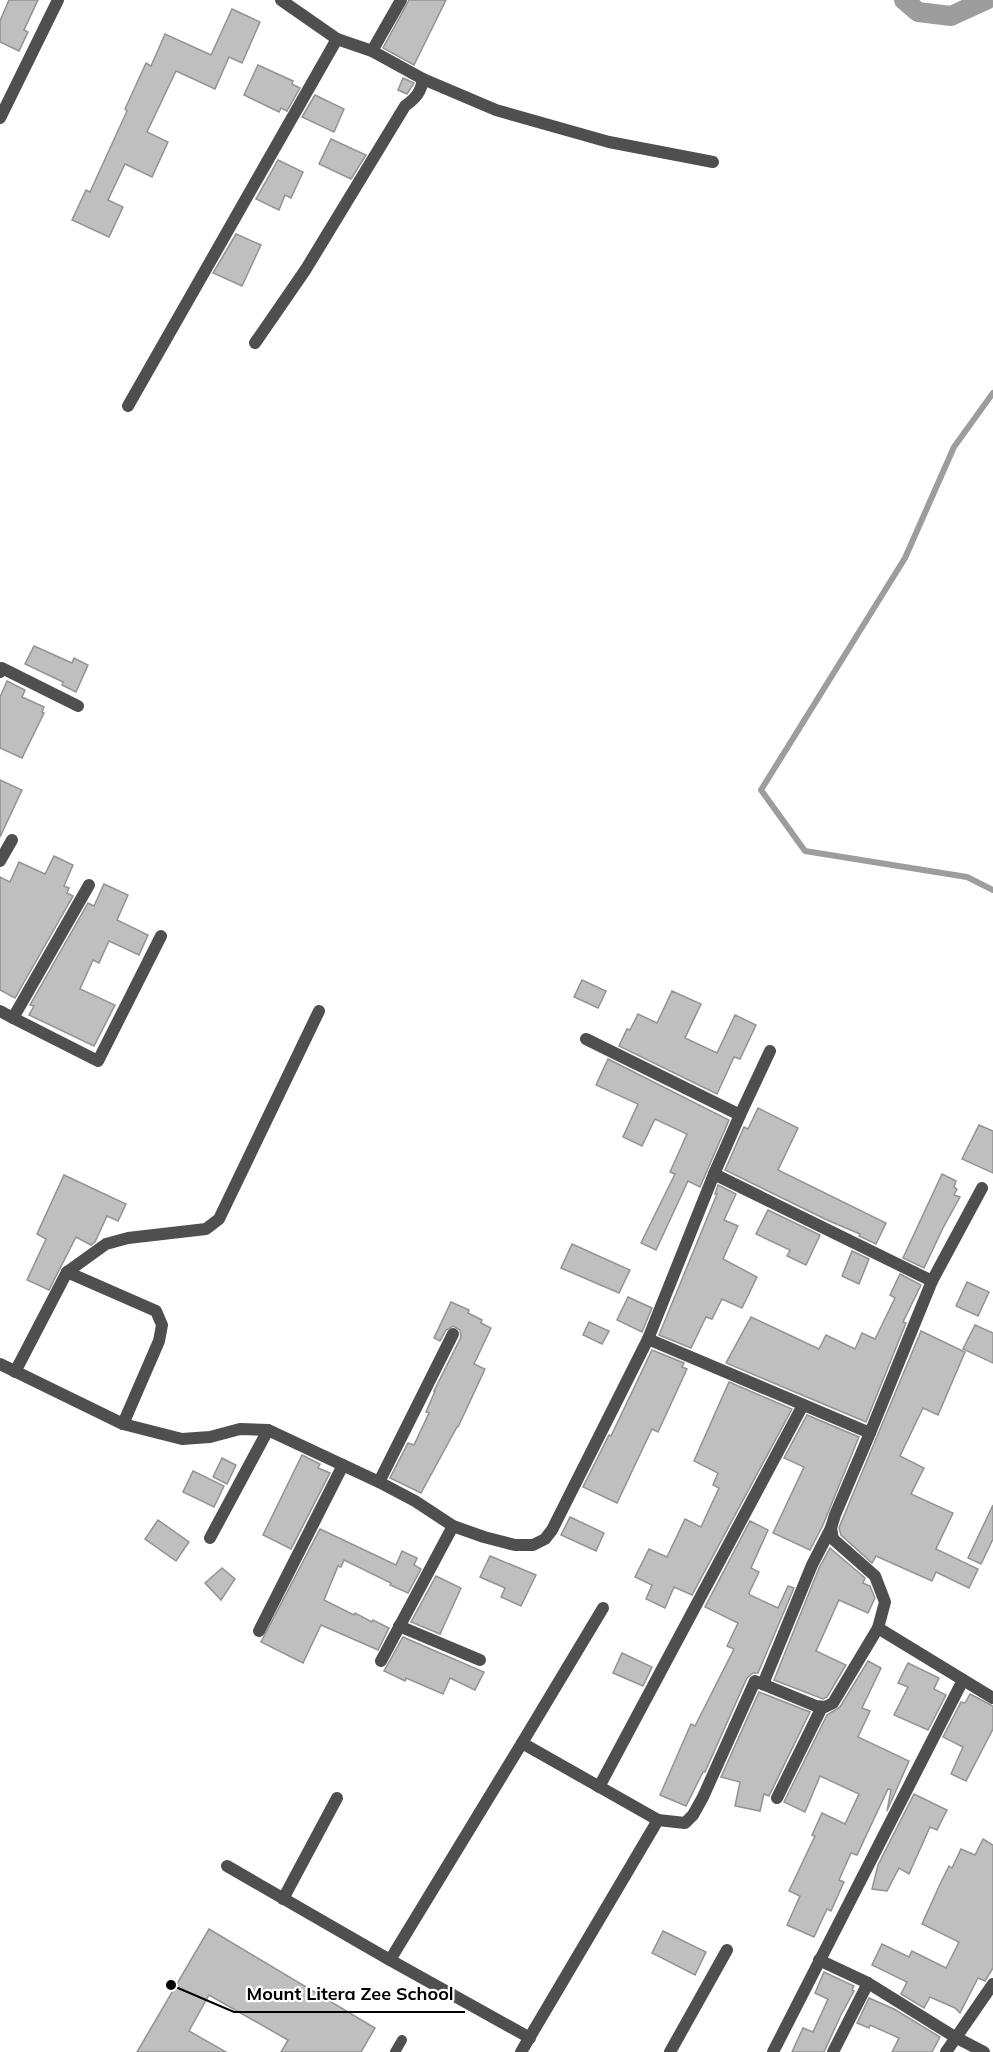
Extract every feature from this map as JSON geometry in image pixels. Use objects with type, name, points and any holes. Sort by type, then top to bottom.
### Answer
[{"type":"street","points":[[0,118],[58,0]]},
{"type":"street","points":[[281,0],[337,39],[372,51],[423,79],[496,110],[609,142],[713,162]]},
{"type":"street","points":[[372,51],[401,0]]},
{"type":"street","points":[[128,406],[337,39]]},
{"type":"street","points":[[255,343],[306,268],[405,106],[416,98],[423,79]]},
{"type":"street","points":[[0,672],[2,668],[78,706]]},
{"type":"street","points":[[0,861],[12,840]]},
{"type":"street","points":[[13,1017],[89,885]]},
{"type":"street","points":[[0,1011],[98,1061],[161,936]]},
{"type":"street","points":[[15,1372],[67,1272],[106,1244],[128,1238],[206,1229],[219,1219],[319,1011]]},
{"type":"street","points":[[586,1040],[740,1115]]},
{"type":"street","points":[[0,1364],[123,1424],[182,1439],[210,1437],[240,1429],[268,1430],[416,1501],[453,1526],[484,1538],[515,1545],[532,1545],[545,1539],[552,1530],[648,1339],[714,1174],[770,1051]]},
{"type":"street","points":[[714,1174],[932,1281]]},
{"type":"street","points":[[763,1684],[812,1565],[831,1528],[932,1281],[982,1188]]},
{"type":"street","points":[[67,1272],[156,1311],[162,1325],[159,1341],[123,1424]]},
{"type":"street","points":[[379,1482],[453,1334]]},
{"type":"street","points":[[648,1339],[870,1433]]},
{"type":"street","points":[[599,1787],[803,1405]]},
{"type":"street","points":[[210,1538],[268,1430]]},
{"type":"street","points":[[259,1631],[343,1465]]},
{"type":"street","points":[[381,1661],[453,1526]]},
{"type":"street","points":[[777,1798],[822,1707],[833,1702],[878,1628],[885,1602],[874,1576],[833,1539],[831,1528]]},
{"type":"street","points":[[390,1960],[603,1608]]},
{"type":"street","points":[[399,1626],[480,1660]]},
{"type":"street","points":[[878,1628],[993,1698]]},
{"type":"street","points":[[772,2052],[963,1680]]},
{"type":"street","points":[[522,1743],[658,1820],[685,1822],[693,1815],[703,1797],[756,1681],[822,1707]]},
{"type":"street","points":[[283,1899],[337,1798]]},
{"type":"street","points":[[521,2052],[658,1820]]},
{"type":"street","points":[[227,1866],[530,2038]]},
{"type":"street","points":[[670,2052],[727,1950]]},
{"type":"street","points":[[819,1960],[868,1983],[955,2037],[984,2052]]},
{"type":"street","points":[[833,2052],[868,1983]]},
{"type":"street","points":[[946,2052],[993,1984]]},
{"type":"lane","points":[[395,2052],[402,2040]]},
{"type":"building","points":[[9,0],[38,0],[24,30],[28,32],[19,51],[0,42],[0,21]]},
{"type":"building","points":[[409,0],[446,0],[414,65],[383,48]]},
{"type":"building","points":[[232,9],[260,22],[242,63],[229,57],[215,89],[176,71],[147,132],[168,142],[152,177],[125,164],[108,200],[123,207],[109,237],[72,220],[86,190],[90,192],[146,63],[151,66],[165,34],[211,55]]},
{"type":"building","points":[[258,65],[293,81],[292,84],[300,88],[287,111],[281,108],[279,112],[244,95]]},
{"type":"building","points":[[403,78],[414,83],[407,94],[398,90]]},
{"type":"building","points":[[315,95],[344,109],[334,132],[302,117]]},
{"type":"building","points":[[331,139],[366,155],[351,179],[319,164]]},
{"type":"building","points":[[278,160],[303,172],[291,198],[285,195],[279,210],[256,199]]},
{"type":"building","points":[[236,234],[261,245],[242,286],[213,273]]},
{"type":"building","points":[[34,646],[72,663],[74,658],[88,665],[76,692],[62,685],[63,682],[25,664]]},
{"type":"building","points":[[7,681],[25,690],[22,697],[44,707],[42,712],[44,713],[22,758],[0,748],[0,697]]},
{"type":"building","points":[[0,780],[22,790],[0,837]]},
{"type":"building","points":[[54,856],[73,865],[64,886],[69,888],[67,893],[73,896],[15,998],[0,990],[0,877],[10,882],[19,862],[45,874]]},
{"type":"building","points":[[104,884],[128,895],[117,920],[148,935],[139,955],[109,941],[99,963],[93,960],[80,989],[115,1005],[94,1046],[29,1015],[34,1006],[30,1005],[88,903],[94,906]]},
{"type":"building","points":[[582,980],[606,991],[598,1008],[574,997]]},
{"type":"building","points":[[672,991],[701,1004],[685,1038],[717,1053],[735,1015],[756,1025],[740,1059],[734,1057],[717,1094],[619,1046],[627,1029],[630,1030],[638,1014],[657,1023]]},
{"type":"building","points":[[608,1059],[729,1120],[700,1187],[688,1181],[656,1250],[641,1243],[675,1174],[670,1172],[687,1134],[655,1119],[642,1146],[623,1137],[638,1104],[596,1085]]},
{"type":"building","points":[[758,1108],[798,1128],[778,1170],[886,1223],[876,1244],[859,1236],[860,1234],[725,1170],[744,1127],[748,1129]]},
{"type":"building","points":[[979,1125],[993,1131],[993,1173],[962,1159]]},
{"type":"building","points":[[942,1174],[956,1181],[954,1187],[957,1189],[954,1195],[960,1197],[924,1268],[903,1258]]},
{"type":"building","points":[[64,1175],[126,1204],[118,1221],[107,1216],[95,1242],[91,1245],[76,1237],[49,1290],[27,1280],[46,1239],[37,1234]]},
{"type":"building","points":[[718,1185],[736,1194],[724,1220],[738,1226],[723,1259],[757,1277],[742,1308],[722,1299],[712,1319],[706,1317],[691,1348],[659,1335],[717,1194],[715,1194]]},
{"type":"building","points":[[768,1210],[820,1235],[806,1265],[787,1256],[790,1250],[756,1234]]},
{"type":"building","points":[[572,1244],[630,1270],[619,1293],[561,1268]]},
{"type":"building","points":[[852,1251],[869,1259],[859,1284],[842,1276]]},
{"type":"building","points":[[900,1274],[921,1285],[903,1322],[906,1323],[866,1422],[726,1363],[751,1317],[819,1349],[826,1335],[855,1349],[862,1333],[875,1339],[895,1298],[890,1295]]},
{"type":"building","points":[[967,1282],[989,1292],[978,1316],[956,1306]]},
{"type":"building","points":[[628,1297],[652,1308],[642,1332],[617,1320]]},
{"type":"building","points":[[451,1302],[469,1310],[468,1313],[491,1328],[474,1364],[485,1369],[458,1427],[421,1493],[390,1478],[408,1443],[414,1445],[429,1413],[426,1412],[434,1391],[461,1337],[460,1330],[453,1326],[446,1330],[440,1341],[434,1338]]},
{"type":"building","points":[[589,1322],[609,1331],[602,1344],[583,1335]]},
{"type":"building","points":[[975,1325],[993,1333],[993,1363],[963,1349]]},
{"type":"building","points":[[921,1331],[965,1352],[938,1415],[923,1408],[900,1456],[924,1468],[911,1494],[953,1513],[936,1549],[978,1569],[969,1588],[936,1572],[932,1581],[876,1556],[872,1563],[841,1535],[839,1528]]},
{"type":"building","points":[[652,1350],[684,1363],[682,1367],[687,1369],[658,1432],[652,1429],[617,1503],[583,1487],[609,1435],[611,1436]]},
{"type":"building","points":[[729,1382],[792,1409],[692,1595],[674,1587],[665,1608],[646,1599],[652,1585],[635,1577],[649,1549],[667,1557],[685,1519],[701,1527],[719,1488],[713,1485],[718,1473],[694,1461]]},
{"type":"building","points":[[807,1415],[859,1437],[823,1525],[810,1550],[773,1533],[804,1467],[784,1458]]},
{"type":"building","points":[[302,1455],[320,1464],[318,1468],[330,1473],[291,1549],[263,1535]]},
{"type":"building","points":[[222,1458],[236,1465],[227,1484],[213,1477]]},
{"type":"building","points":[[193,1471],[224,1486],[214,1507],[183,1492]]},
{"type":"building","points":[[993,1505],[993,1539],[981,1564],[968,1558]]},
{"type":"building","points":[[570,1517],[604,1533],[596,1551],[561,1535]]},
{"type":"building","points":[[158,1520],[189,1542],[176,1561],[145,1539]]},
{"type":"building","points":[[750,1521],[768,1530],[751,1568],[759,1572],[750,1595],[778,1608],[788,1586],[794,1588],[758,1673],[753,1673],[747,1678],[705,1772],[686,1806],[660,1795],[691,1724],[695,1726],[734,1649],[727,1646],[738,1623],[705,1607]]},
{"type":"building","points":[[320,1529],[396,1565],[402,1551],[417,1558],[414,1565],[421,1569],[408,1593],[344,1560],[341,1567],[338,1566],[324,1600],[354,1615],[355,1613],[389,1628],[378,1650],[321,1625],[303,1663],[261,1642]]},
{"type":"building","points":[[830,1548],[865,1578],[863,1583],[870,1586],[875,1598],[868,1613],[839,1600],[816,1651],[846,1665],[827,1697],[823,1699],[774,1680],[819,1568]]},
{"type":"building","points":[[490,1556],[536,1575],[521,1606],[501,1597],[505,1588],[480,1577]]},
{"type":"building","points":[[222,1568],[235,1579],[221,1600],[205,1583]]},
{"type":"building","points":[[436,1576],[461,1588],[440,1634],[411,1622]]},
{"type":"building","points":[[403,1637],[484,1672],[475,1690],[450,1678],[443,1694],[384,1671]]},
{"type":"building","points":[[622,1653],[652,1667],[643,1686],[613,1673]]},
{"type":"building","points":[[868,1661],[881,1668],[862,1708],[870,1711],[858,1737],[909,1761],[887,1811],[891,1790],[888,1789],[857,1855],[851,1853],[839,1880],[844,1882],[831,1911],[827,1909],[814,1937],[787,1925],[800,1896],[789,1891],[815,1836],[812,1835],[822,1813],[845,1824],[859,1794],[820,1776],[805,1812],[784,1802],[827,1715],[840,1707]]},
{"type":"building","points":[[908,1663],[939,1678],[934,1689],[946,1695],[928,1730],[894,1715],[908,1687],[898,1683]]},
{"type":"building","points":[[759,1692],[810,1712],[769,1796],[764,1794],[760,1811],[735,1806],[740,1782],[721,1777]]},
{"type":"building","points":[[970,1694],[993,1706],[993,1729],[966,1781],[951,1774],[963,1747],[943,1737],[961,1702],[965,1703]]},
{"type":"building","points":[[914,1794],[947,1810],[937,1830],[930,1827],[909,1874],[899,1868],[887,1891],[872,1889],[878,1865]]},
{"type":"building","points":[[983,1839],[993,1845],[993,1968],[985,1981],[978,1978],[960,2013],[955,2008],[930,1997],[924,2008],[901,1994],[907,1982],[872,1965],[882,1944],[909,1957],[912,1951],[946,1968],[959,1942],[922,1924],[949,1866],[952,1868],[961,1849],[975,1855]]},
{"type":"building","points":[[209,1929],[375,2028],[361,2052],[281,2052],[288,2040],[209,1995],[189,2031],[226,2052],[137,2052]]},
{"type":"building","points":[[663,1931],[706,1952],[695,1975],[652,1953]]},
{"type":"building","points":[[824,1972],[854,1986],[852,1990],[854,1991],[824,2052],[792,2052],[803,2028],[813,2032],[828,1999],[815,1993]]},
{"type":"building","points":[[869,1998],[894,2009],[940,2037],[932,2052],[892,2052],[899,2038],[870,2025],[869,2028],[857,2023]]},
{"type":"waterway","points":[[904,0],[918,12],[951,16],[986,0]]},
{"type":"waterway","points":[[993,393],[954,447],[905,558],[761,790],[805,851],[967,877],[993,890]]},
{"type":"place","name":"Mount Litera Zee School","points":[[171,1985]]}]
